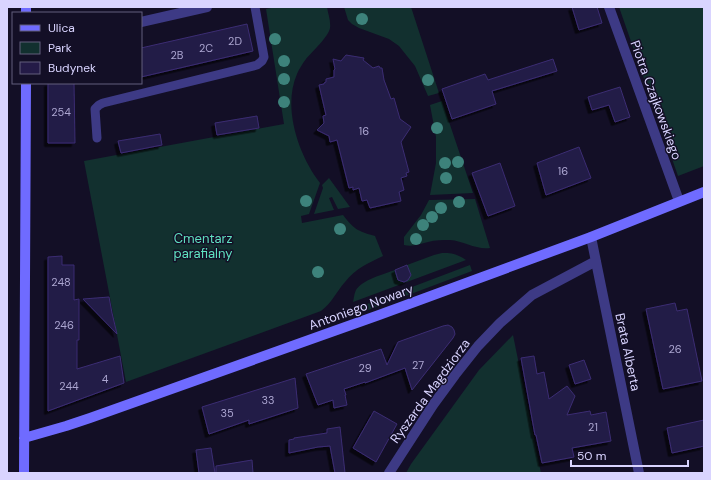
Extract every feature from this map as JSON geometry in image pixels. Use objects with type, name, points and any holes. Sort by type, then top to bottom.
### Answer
[{"type":"street","points":[[142,22],[207,7]]},
{"type":"street","name":"Piotra Czajkowskiego","points":[[608,7],[679,201]]},
{"type":"street","points":[[24,473],[26,84]]},
{"type":"street","name":"Antoniego Nowary","points":[[24,438],[90,418],[379,315],[591,237],[704,192]]},
{"type":"street","name":"Brata Alberta","points":[[591,237],[639,473]]},
{"type":"street","name":"Ryszarda Magdziorza","points":[[389,473],[433,405],[455,375],[478,346],[500,323],[532,295],[596,261]]},
{"type":"lane","points":[[97,138],[95,109],[103,102],[254,67],[262,61],[264,57],[255,7]]},
{"type":"green space","name":"Cmentarz parafialny","points":[[276,7],[327,7],[330,23],[330,28],[327,35],[300,68],[293,87],[291,102],[295,131],[305,159],[320,183],[309,214],[301,216],[302,223],[343,215],[356,229],[375,236],[383,256],[353,273],[321,311],[126,382],[84,161],[284,124],[266,9]]},
{"type":"green space","points":[[344,7],[411,7],[439,93],[428,96],[415,66],[399,46],[389,39],[352,24],[348,20]]},
{"type":"green space","points":[[619,7],[704,7],[704,166],[678,176]]},
{"type":"green space","points":[[442,101],[473,193],[430,195],[436,163],[436,137],[430,105]]},
{"type":"green space","points":[[329,178],[350,207],[338,209],[332,197],[329,198],[334,210],[314,214],[323,188],[322,185]]},
{"type":"green space","points":[[475,199],[490,248],[475,247],[450,240],[433,241],[407,246],[404,245],[404,237],[421,215],[429,200]]},
{"type":"green space","points":[[442,253],[455,254],[466,260],[353,302],[356,290],[368,280],[395,270],[398,280],[404,282],[408,280],[411,275],[407,265]]},
{"type":"green space","points":[[470,265],[472,271],[355,315],[354,309]]},
{"type":"green space","points":[[513,335],[541,473],[406,473],[479,370]]},
{"type":"building","points":[[572,7],[597,7],[602,23],[579,30]]},
{"type":"building","points":[[247,24],[253,51],[142,77],[142,48]]},
{"type":"building","points":[[346,55],[364,58],[363,60],[373,68],[379,66],[382,68],[384,80],[391,99],[394,98],[400,119],[411,127],[401,142],[409,172],[406,173],[407,176],[401,178],[404,190],[399,192],[401,201],[370,208],[367,200],[362,201],[359,188],[353,190],[353,187],[349,188],[337,140],[330,142],[329,136],[317,130],[324,123],[323,116],[326,115],[319,85],[324,84],[326,79],[334,77],[335,69],[333,59],[341,61]]},
{"type":"building","points":[[553,59],[557,71],[492,91],[496,104],[452,119],[442,89],[485,74],[488,80]]},
{"type":"building","points":[[48,84],[74,84],[75,143],[48,143]]},
{"type":"building","points":[[620,87],[630,117],[615,122],[609,105],[592,110],[588,97]]},
{"type":"building","points":[[257,116],[259,128],[217,135],[215,123]]},
{"type":"building","points":[[160,134],[162,145],[121,153],[118,141]]},
{"type":"building","points":[[579,147],[591,178],[546,195],[537,163]]},
{"type":"building","points":[[500,163],[515,206],[488,216],[472,173]]},
{"type":"building","points":[[62,256],[62,265],[74,265],[74,300],[79,299],[77,369],[120,356],[124,383],[48,411],[48,257]]},
{"type":"building","points":[[407,265],[411,275],[408,280],[404,282],[398,280],[395,270]]},
{"type":"building","points":[[109,297],[112,313],[117,334],[83,299]]},
{"type":"building","points":[[675,303],[677,311],[687,309],[702,381],[663,389],[646,309]]},
{"type":"building","points":[[448,325],[454,330],[455,334],[453,338],[412,390],[405,368],[344,389],[347,405],[334,408],[333,400],[318,405],[306,374],[381,349],[387,365],[398,342]]},
{"type":"building","points":[[534,356],[537,374],[544,372],[549,399],[567,386],[575,396],[567,415],[590,411],[591,415],[606,412],[611,441],[572,448],[574,457],[542,463],[535,435],[521,358]]},
{"type":"building","points":[[584,360],[591,379],[575,384],[569,365]]},
{"type":"building","points":[[295,378],[298,408],[249,424],[249,420],[209,434],[202,407]]},
{"type":"building","points":[[374,411],[397,424],[376,462],[353,448]]},
{"type":"building","points":[[704,420],[704,446],[672,453],[667,428]]},
{"type":"building","points":[[340,427],[345,473],[335,473],[330,446],[289,453],[289,440],[327,433],[327,429]]},
{"type":"building","points":[[211,448],[215,473],[199,473],[196,450]]},
{"type":"building","points":[[252,460],[253,473],[216,473],[216,466]]}]
